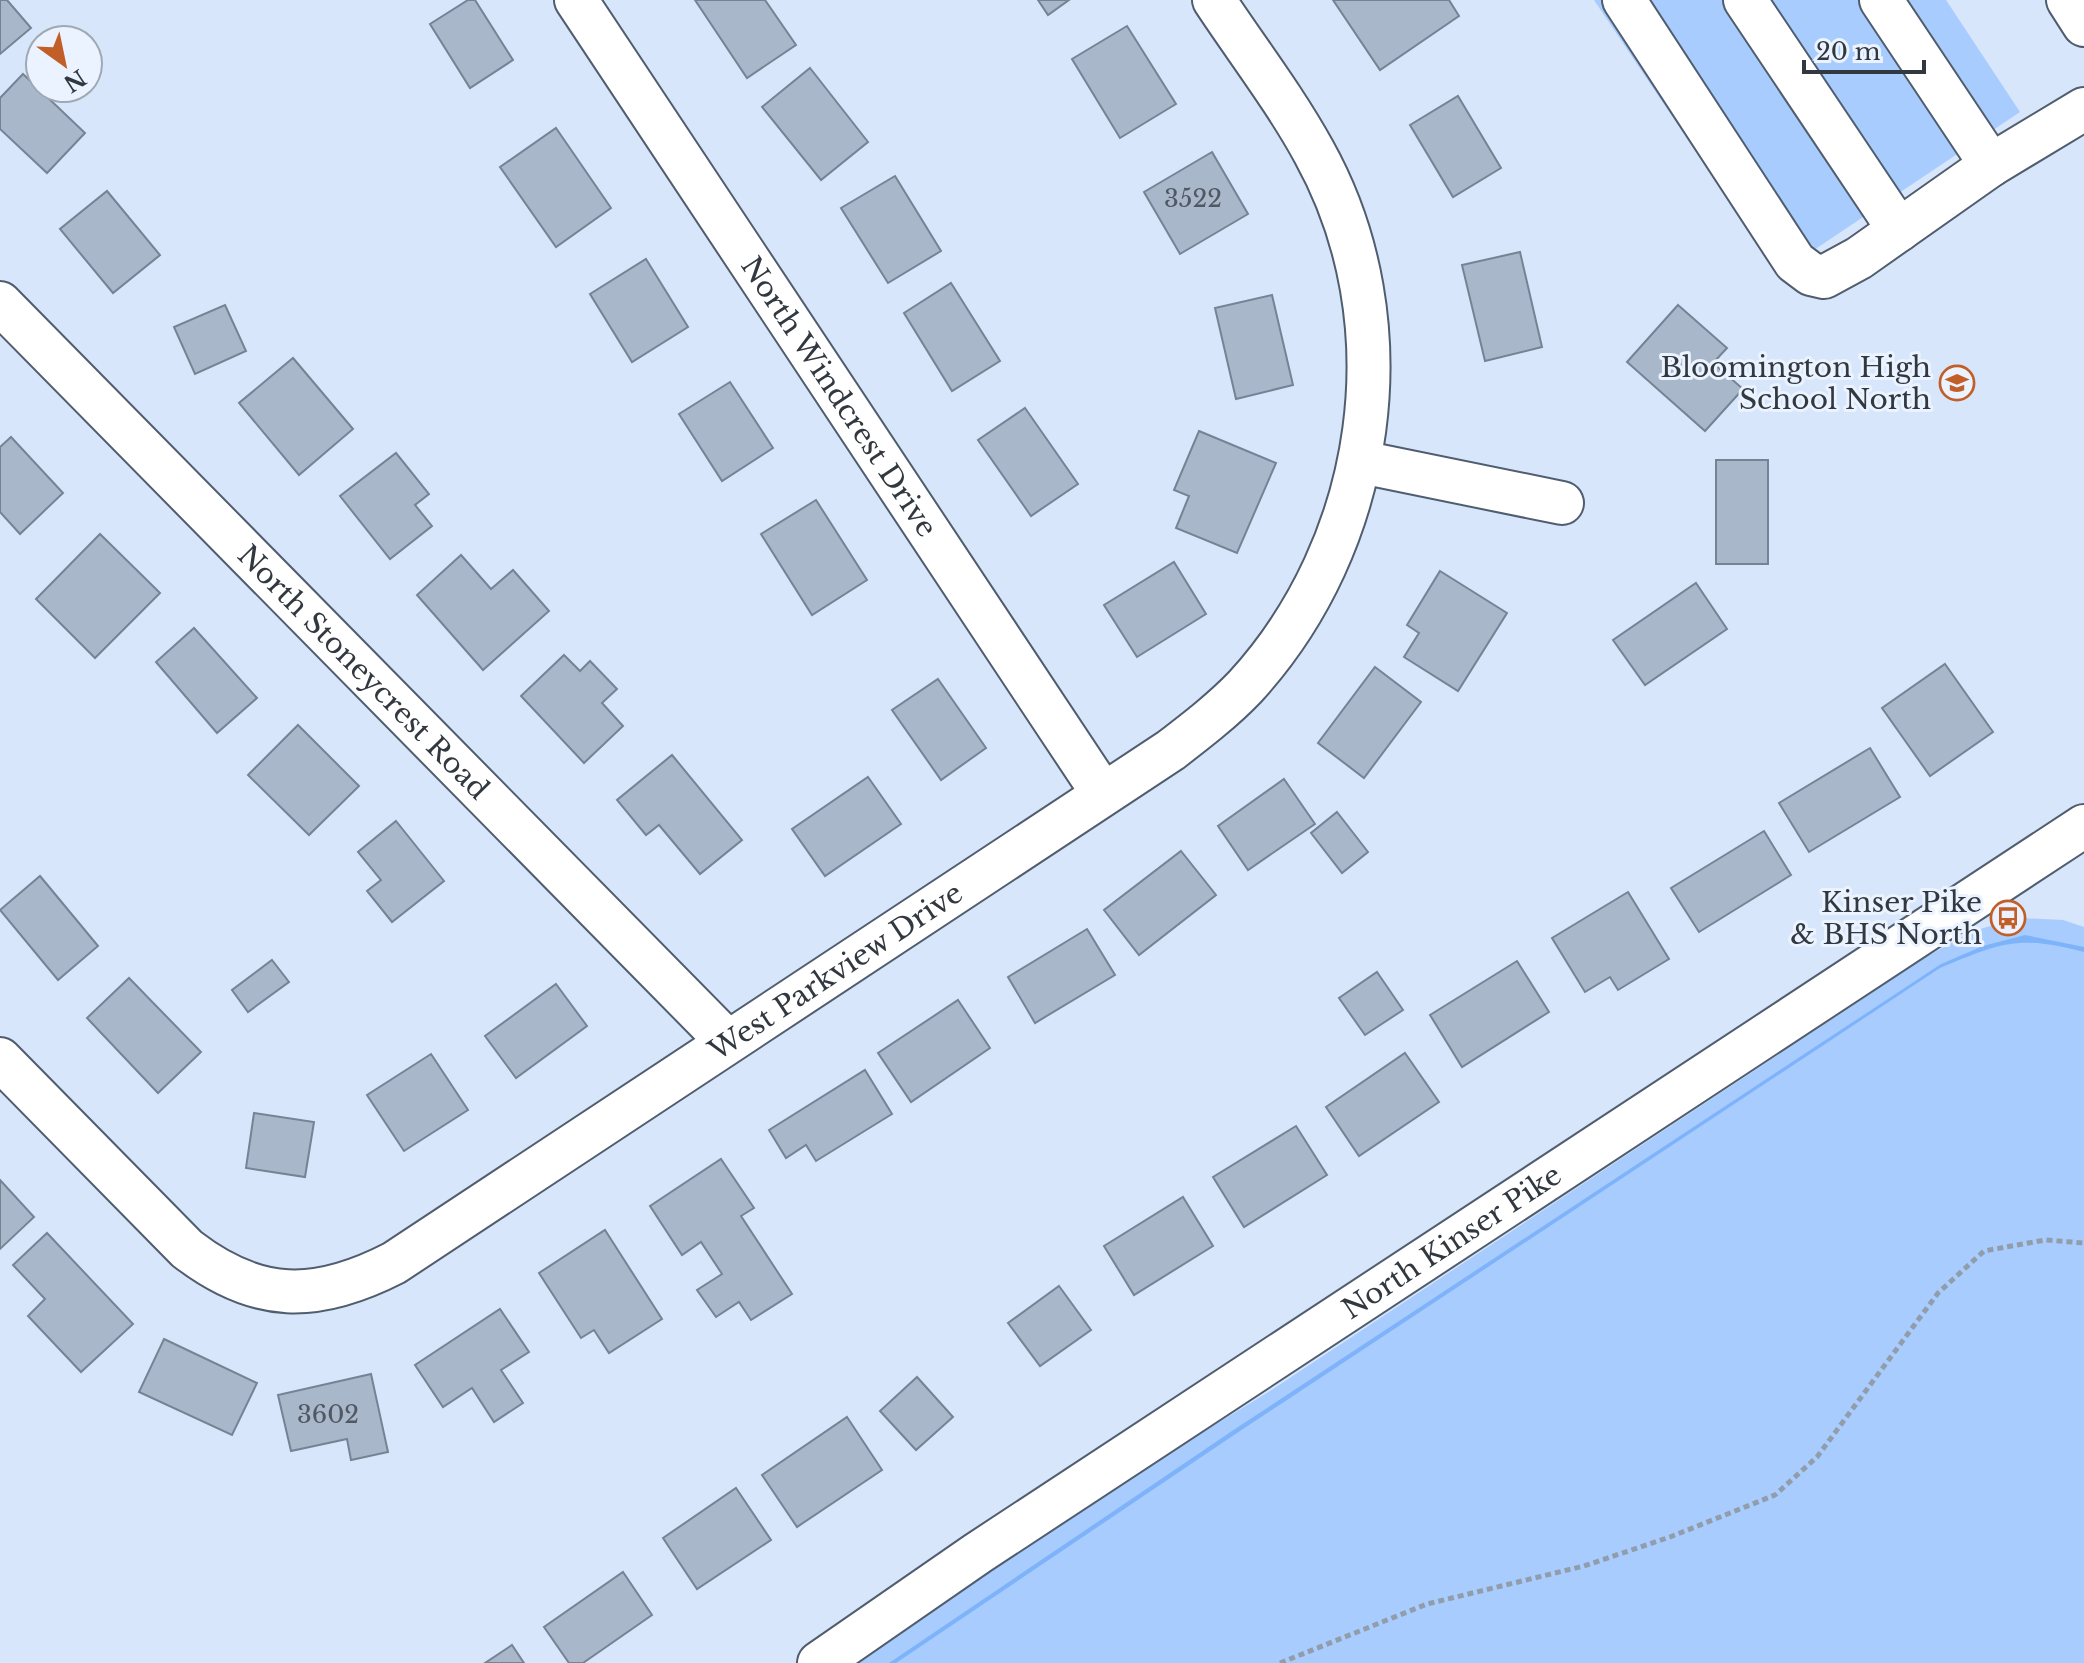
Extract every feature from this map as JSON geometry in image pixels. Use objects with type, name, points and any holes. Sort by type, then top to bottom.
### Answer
[{"type":"street","name":"North Windcrest Drive","points":[[576,0],[1103,794]]},
{"type":"street","name":"West Parkview Drive","points":[[0,1059],[187,1249],[218,1273],[271,1291],[348,1283],[394,1263],[1103,794],[1208,721],[1244,687],[1273,653],[1324,571],[1361,462],[1369,391],[1365,309],[1349,242],[1314,153],[1214,0]]},
{"type":"street","points":[[1624,0],[1795,262],[1811,274],[1824,277],[1899,230],[1991,165],[2084,109]]},
{"type":"street","points":[[1745,0],[1899,230]]},
{"type":"street","points":[[1881,0],[1991,165]]},
{"type":"street","points":[[2068,0],[2084,25]]},
{"type":"street","name":"North Stoneycrest Road","points":[[0,303],[727,1041]]},
{"type":"street","points":[[1361,462],[1562,503]]},
{"type":"street","name":"North Kinser Pike","points":[[819,1663],[978,1553],[2078,841]]},
{"type":"path","points":[[1280,1663],[1427,1604],[1584,1566],[1696,1528],[1775,1495],[1826,1447],[1938,1293],[1984,1251],[2045,1240],[2084,1243]]},
{"type":"shaded area","points":[[1594,0],[1946,0],[2020,112],[1778,274]]},
{"type":"shaded area","points":[[2019,918],[2063,920],[2084,927],[2084,1663],[849,1663],[1063,1518],[1270,1391],[1926,957],[1973,931]]},
{"type":"shaded area","points":[[2025,935],[2084,947],[2084,952],[2042,944],[2010,944],[1979,952],[1940,968],[1234,1435],[896,1663],[889,1663],[1232,1431],[1941,964],[1983,946]]},
{"type":"building","points":[[0,0],[7,0],[28,24],[24,24],[24,34],[0,54]]},
{"type":"building","points":[[468,0],[475,0],[513,60],[470,88],[430,24]]},
{"type":"building","points":[[695,0],[765,0],[796,45],[747,78]]},
{"type":"building","points":[[1038,0],[1069,0],[1048,15]]},
{"type":"building","points":[[1333,0],[1449,0],[1459,16],[1380,70]]},
{"type":"building","points":[[1127,26],[1176,104],[1120,138],[1072,59]]},
{"type":"building","points":[[810,68],[868,142],[821,180],[762,107]]},
{"type":"building","points":[[23,74],[24,104],[55,104],[85,133],[47,173],[0,129],[0,98]]},
{"type":"building","points":[[1458,96],[1501,168],[1453,197],[1410,125]]},
{"type":"building","points":[[556,128],[611,208],[556,247],[500,167]]},
{"type":"building","points":[[1212,152],[1248,214],[1180,254],[1144,192]]},
{"type":"building","points":[[895,176],[941,251],[888,283],[841,208]]},
{"type":"building","points":[[107,191],[160,255],[113,293],[60,229]]},
{"type":"building","points":[[1520,252],[1542,347],[1485,361],[1462,265]]},
{"type":"building","points":[[646,259],[688,327],[632,362],[590,294]]},
{"type":"building","points":[[951,283],[1000,361],[952,391],[904,313]]},
{"type":"building","points":[[1272,295],[1293,385],[1236,399],[1215,308]]},
{"type":"building","points":[[225,305],[246,351],[195,374],[174,327]]},
{"type":"building","points":[[1678,305],[1727,348],[1713,363],[1743,389],[1705,431],[1627,362]]},
{"type":"building","points":[[293,358],[353,429],[299,475],[239,403]]},
{"type":"building","points":[[730,382],[773,448],[722,481],[679,414]]},
{"type":"building","points":[[1025,408],[1078,484],[1031,516],[978,440]]},
{"type":"building","points":[[1199,431],[1276,463],[1237,553],[1176,528],[1189,496],[1174,490]]},
{"type":"building","points":[[11,437],[63,493],[20,534],[0,512],[0,447]]},
{"type":"building","points":[[396,453],[429,494],[415,505],[432,526],[390,559],[340,496]]},
{"type":"building","points":[[1716,460],[1768,460],[1768,564],[1716,564]]},
{"type":"building","points":[[816,500],[867,580],[812,615],[761,534]]},
{"type":"building","points":[[100,534],[160,593],[95,658],[36,599]]},
{"type":"building","points":[[461,555],[491,589],[513,570],[549,611],[483,670],[417,595]]},
{"type":"building","points":[[1174,562],[1206,614],[1137,657],[1104,605]]},
{"type":"building","points":[[1440,571],[1507,613],[1458,691],[1404,657],[1419,633],[1407,625]]},
{"type":"building","points":[[1696,583],[1727,629],[1645,685],[1613,640]]},
{"type":"building","points":[[194,628],[257,698],[217,733],[156,662]]},
{"type":"building","points":[[564,655],[580,671],[590,661],[617,689],[602,703],[623,726],[584,763],[521,696]]},
{"type":"building","points":[[1945,664],[1993,732],[1930,776],[1882,708]]},
{"type":"building","points":[[1375,667],[1421,702],[1364,778],[1318,743]]},
{"type":"building","points":[[938,679],[986,748],[941,780],[892,710]]},
{"type":"building","points":[[298,725],[359,786],[309,835],[248,775]]},
{"type":"building","points":[[1870,748],[1900,797],[1809,852],[1779,803]]},
{"type":"building","points":[[672,755],[742,840],[700,874],[659,825],[646,835],[617,800]]},
{"type":"building","points":[[868,777],[901,824],[825,876],[792,829]]},
{"type":"building","points":[[1284,779],[1315,824],[1248,870],[1218,826]]},
{"type":"building","points":[[1337,812],[1368,852],[1342,873],[1311,833]]},
{"type":"building","points":[[396,821],[444,881],[392,922],[367,891],[381,880],[358,852]]},
{"type":"building","points":[[1764,831],[1791,875],[1699,932],[1671,888]]},
{"type":"building","points":[[1181,851],[1216,895],[1139,955],[1104,910]]},
{"type":"building","points":[[40,876],[98,946],[58,980],[0,910]]},
{"type":"building","points":[[1628,892],[1669,959],[1618,990],[1610,977],[1585,992],[1552,938]]},
{"type":"building","points":[[1087,929],[1115,975],[1035,1023],[1008,977]]},
{"type":"building","points":[[272,960],[289,982],[248,1012],[232,990]]},
{"type":"building","points":[[1517,961],[1549,1012],[1462,1067],[1430,1015]]},
{"type":"building","points":[[1377,972],[1403,1010],[1365,1035],[1339,998]]},
{"type":"building","points":[[129,978],[201,1052],[158,1093],[87,1018]]},
{"type":"building","points":[[556,984],[587,1026],[516,1078],[485,1036]]},
{"type":"building","points":[[958,1000],[990,1048],[911,1102],[878,1053]]},
{"type":"building","points":[[1405,1053],[1439,1102],[1359,1156],[1326,1107]]},
{"type":"building","points":[[431,1054],[468,1110],[404,1151],[367,1095]]},
{"type":"building","points":[[865,1070],[892,1114],[816,1161],[806,1145],[786,1158],[769,1130]]},
{"type":"building","points":[[254,1113],[314,1122],[305,1177],[246,1168]]},
{"type":"building","points":[[1296,1126],[1327,1175],[1244,1227],[1213,1177]]},
{"type":"building","points":[[721,1159],[754,1208],[741,1216],[792,1294],[751,1320],[739,1302],[716,1317],[697,1290],[722,1274],[701,1242],[682,1255],[650,1206]]},
{"type":"building","points":[[0,1180],[34,1217],[0,1249]]},
{"type":"building","points":[[1183,1197],[1213,1246],[1134,1295],[1104,1246]]},
{"type":"building","points":[[605,1230],[662,1319],[609,1353],[594,1330],[581,1338],[539,1273]]},
{"type":"building","points":[[47,1233],[133,1324],[81,1372],[28,1316],[45,1299],[13,1265]]},
{"type":"building","points":[[1059,1286],[1091,1330],[1040,1366],[1008,1323]]},
{"type":"building","points":[[500,1309],[529,1352],[501,1370],[523,1403],[494,1422],[472,1388],[443,1407],[415,1365]]},
{"type":"building","points":[[164,1339],[257,1383],[232,1435],[139,1392]]},
{"type":"building","points":[[371,1374],[388,1452],[351,1460],[347,1439],[291,1451],[278,1395]]},
{"type":"building","points":[[917,1377],[953,1417],[916,1450],[880,1411]]},
{"type":"building","points":[[847,1417],[882,1470],[797,1527],[762,1475]]},
{"type":"building","points":[[736,1488],[771,1540],[697,1589],[663,1538]]},
{"type":"building","points":[[623,1572],[652,1615],[583,1663],[569,1663],[544,1627]]},
{"type":"building","points":[[512,1645],[524,1663],[485,1663]]},
{"type":"place","name":"Bloomington High School North","points":[[1957,383]]},
{"type":"place","name":"Kinser Pike & BHS North","points":[[2008,918]]}]
